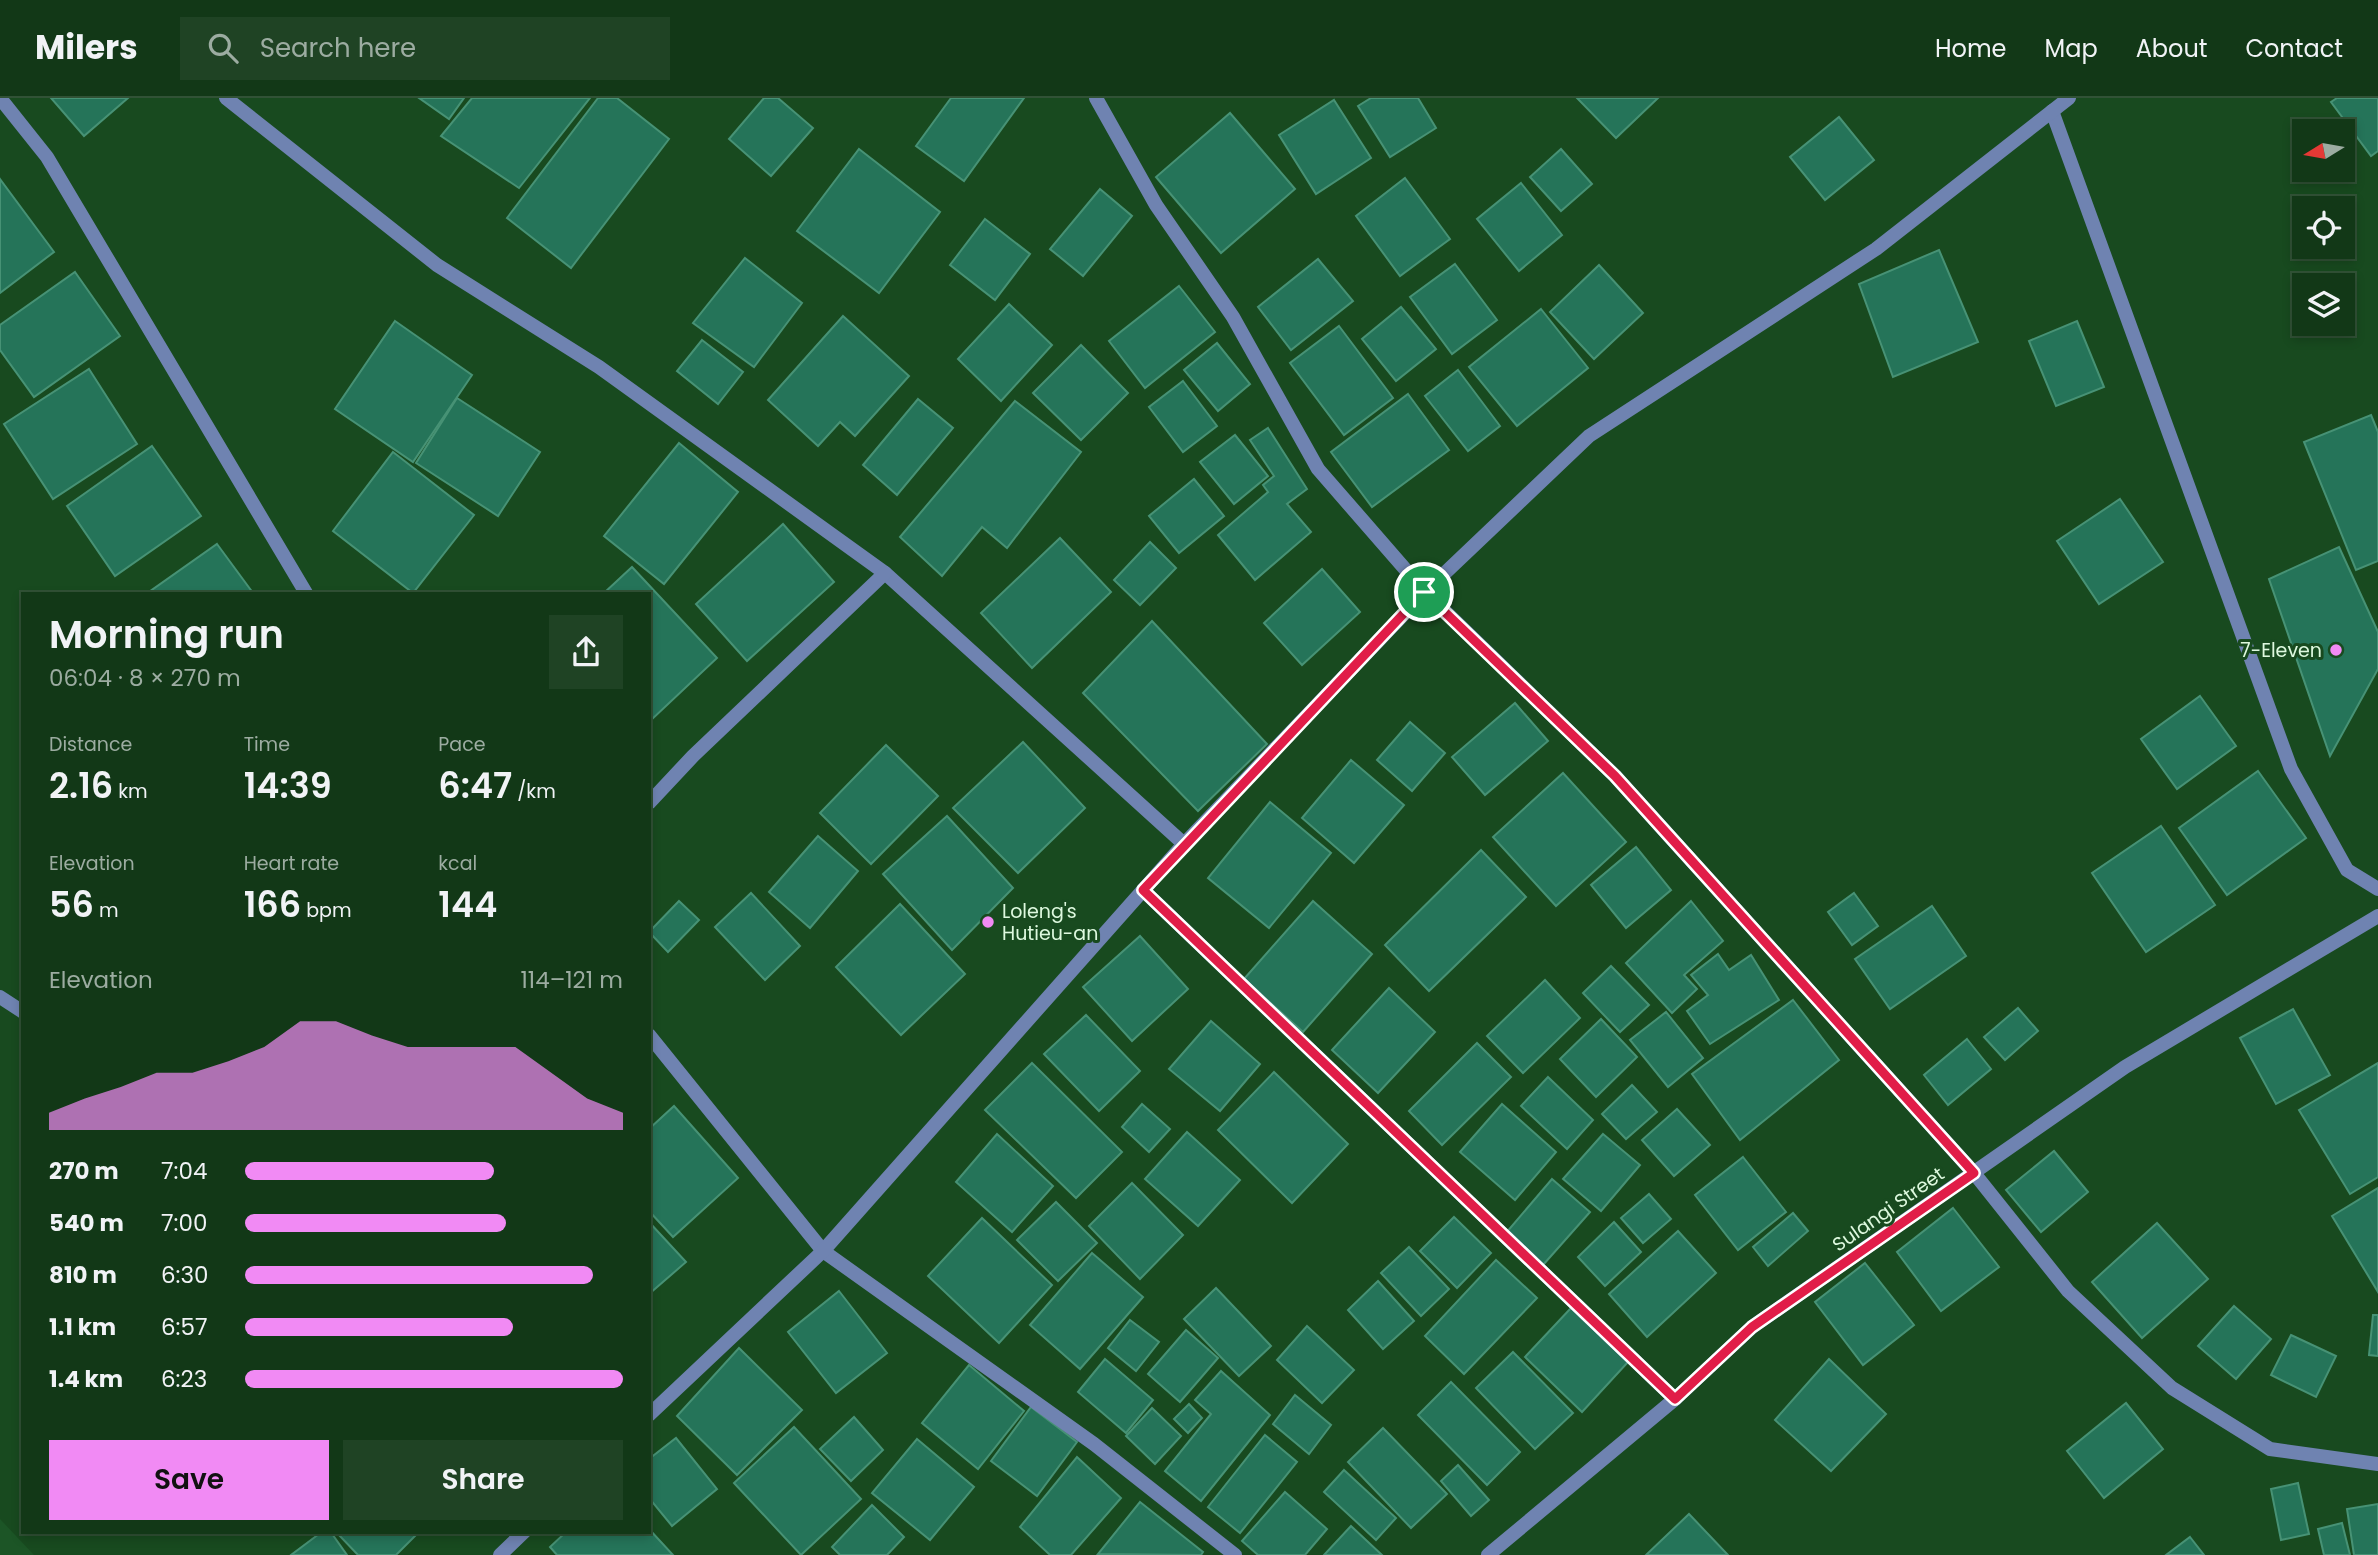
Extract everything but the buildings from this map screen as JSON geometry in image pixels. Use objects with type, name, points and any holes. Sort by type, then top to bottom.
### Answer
[{"type":"street","points":[[0,98],[47,157],[305,592]]},
{"type":"street","points":[[226,98],[437,265],[599,367],[885,573],[1184,844]]},
{"type":"street","points":[[1096,98],[1156,205],[1233,317],[1318,468],[1424,592],[1615,776],[1974,1173],[2068,1291],[2172,1388],[2270,1449],[2378,1464]]},
{"type":"street","points":[[651,1413],[823,1251],[1184,844],[1424,592],[1589,436],[1876,248],[2069,98]]},
{"type":"street","points":[[2052,111],[2291,769],[2347,870],[2378,889]]},
{"type":"street","points":[[651,801],[693,756],[885,573]]},
{"type":"street","points":[[1143,890],[1675,1399]]},
{"type":"street","name":"Sulangi Street","points":[[1488,1555],[1675,1399],[1752,1327],[2125,1067],[2378,916]]},
{"type":"street","points":[[0,997],[21,1011]]},
{"type":"street","points":[[651,1037],[823,1251],[1094,1444],[1235,1555]]},
{"type":"street","points":[[500,1555],[522,1534]]},
{"type":"shaded area","points":[[0,1519],[34,1555],[0,1555]]},
{"type":"place","name":"7-Eleven","points":[[2336,650]]},
{"type":"place","name":"Loleng's Hutieu-an","points":[[988,922]]},
{"type":"route","points":[[1424,592],[1615,776],[1974,1173],[1752,1327],[1675,1399],[1143,890],[1424,592]]}]
